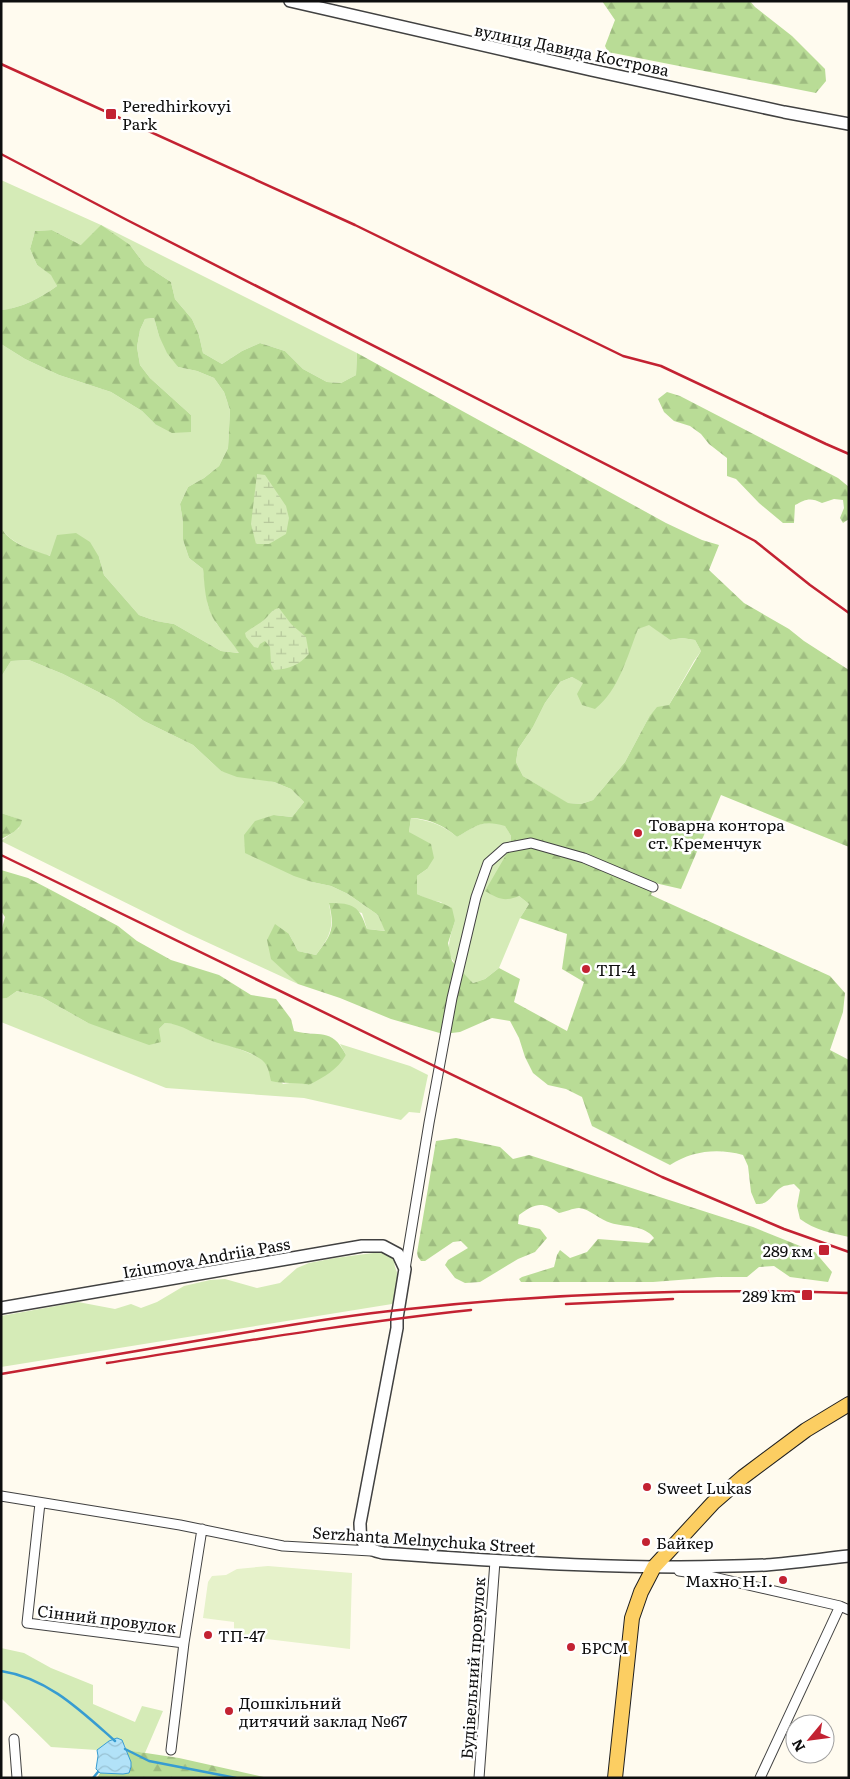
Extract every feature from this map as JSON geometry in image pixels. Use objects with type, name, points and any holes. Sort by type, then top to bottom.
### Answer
[{"type":"main road","points":[[615,1778],[632,1618],[641,1592],[654,1567],[713,1503],[742,1477],[806,1430],[849,1404]]},
{"type":"street","name":"вулиця Давида Кострова","points":[[290,1],[493,48],[784,112],[849,124]]},
{"type":"street","points":[[371,1551],[363,1544],[360,1535],[360,1523],[398,1328],[405,1269],[452,998],[476,897],[488,864],[505,848],[531,843],[584,858],[653,887]]},
{"type":"street","name":"Iziumova Andriia Pass","points":[[1,1308],[362,1246],[383,1246],[398,1254],[405,1269]]},
{"type":"street","name":"Serzhanta Melnychuka Street","points":[[1,1496],[202,1529],[283,1546],[494,1560],[654,1567],[768,1564],[849,1556]]},
{"type":"street","name":"Сінний провулок","points":[[40,1503],[27,1623],[184,1643]]},
{"type":"street","name":"Сінний провулок","points":[[171,1750],[184,1643],[202,1529]]},
{"type":"street","name":"Будівельний провулок","points":[[479,1778],[494,1560]]},
{"type":"street","points":[[654,1567],[700,1574],[844,1608],[760,1778]]},
{"type":"street","points":[[14,1739],[17,1778]]},
{"type":"green space","points":[[602,1],[750,1],[792,36],[825,69],[826,81],[816,93],[608,52],[605,46],[615,20]]},
{"type":"green space","points":[[1,180],[101,225],[357,353],[356,375],[341,383],[327,382],[303,369],[285,351],[260,343],[242,351],[222,364],[203,353],[199,335],[192,319],[175,299],[171,282],[145,265],[130,245],[81,245],[52,230],[35,231],[30,249],[37,265],[52,275],[57,286],[31,302],[1,310]]},
{"type":"green space","points":[[101,225],[130,245],[145,265],[171,282],[175,299],[192,319],[199,335],[203,353],[222,364],[242,351],[260,343],[285,351],[303,369],[327,382],[341,383],[356,375],[357,353],[666,523],[702,540],[719,545],[709,570],[744,603],[789,629],[849,670],[849,847],[721,795],[681,889],[655,883],[651,895],[830,976],[845,993],[843,1012],[830,1050],[849,1060],[849,1237],[817,1228],[800,1219],[797,1206],[800,1190],[794,1184],[783,1186],[765,1203],[756,1204],[751,1192],[748,1166],[743,1155],[714,1151],[705,1152],[678,1160],[670,1165],[592,1126],[582,1097],[566,1089],[548,1085],[533,1073],[510,1021],[492,1018],[460,1032],[443,1034],[391,1019],[340,998],[298,984],[271,959],[267,940],[275,924],[289,934],[298,951],[316,955],[326,942],[331,931],[332,919],[329,903],[354,907],[361,915],[367,929],[385,931],[378,915],[348,894],[331,886],[294,876],[245,853],[244,835],[255,821],[274,815],[292,817],[304,802],[291,789],[274,782],[237,777],[221,771],[193,745],[144,721],[114,700],[63,674],[29,660],[11,661],[1,677],[1,527],[16,542],[29,549],[50,556],[57,535],[76,533],[90,542],[99,557],[104,575],[139,615],[156,621],[174,624],[221,651],[239,653],[213,618],[206,598],[203,569],[189,558],[183,540],[180,504],[188,487],[204,478],[219,466],[228,448],[230,410],[224,392],[214,378],[197,371],[178,367],[167,353],[159,336],[154,318],[145,319],[140,330],[137,347],[140,365],[150,378],[191,415],[191,432],[172,433],[155,424],[142,411],[111,392],[59,375],[25,359],[1,344],[1,310],[30,302],[57,286],[51,275],[37,265],[30,249],[35,231],[52,230],[81,245]],"holes":[[[649,625],[670,640],[682,638],[695,640],[701,651],[669,705],[657,707],[649,717],[625,762],[593,800],[581,804],[568,803],[523,776],[516,762],[518,749],[533,727],[545,703],[560,682],[572,677],[583,683],[577,694],[582,705],[595,709],[616,683],[638,629]],[[411,818],[436,823],[457,837],[480,825],[490,823],[505,826],[511,836],[510,848],[485,891],[502,899],[519,896],[529,904],[520,918],[567,934],[562,969],[584,982],[567,1031],[514,1002],[520,979],[499,968],[485,979],[473,983],[452,961],[448,943],[455,921],[452,908],[417,894],[417,876],[427,869],[434,858],[431,844],[409,832]]]},
{"type":"green space","points":[[154,318],[159,336],[178,367],[197,371],[214,378],[224,392],[230,410],[228,448],[219,466],[204,478],[188,487],[180,504],[183,540],[189,558],[203,569],[208,606],[216,623],[240,653],[221,651],[174,624],[156,621],[139,615],[104,575],[99,557],[51,556],[38,553],[16,542],[1,527],[1,344],[25,359],[59,375],[111,392],[142,411],[155,424],[191,415],[150,378],[140,365],[137,347],[140,330],[145,319]]},
{"type":"green space","points":[[667,392],[680,396],[838,478],[849,487],[849,519],[843,523],[840,518],[844,508],[843,500],[834,499],[822,503],[808,500],[795,505],[794,523],[783,523],[759,503],[736,479],[727,476],[727,458],[709,444],[701,434],[690,426],[674,421],[664,412],[658,399]]},
{"type":"green space","points":[[257,474],[265,475],[286,506],[289,518],[286,534],[269,544],[256,544],[251,524]]},
{"type":"green space","points":[[279,608],[291,624],[306,637],[309,654],[293,666],[274,670],[271,664],[270,647],[265,641],[258,648],[254,647],[245,633]]},
{"type":"green space","points":[[649,624],[670,640],[682,638],[695,640],[701,651],[669,705],[649,717],[625,762],[593,800],[581,804],[567,803],[523,776],[516,762],[518,749],[533,727],[545,703],[560,682],[572,677],[584,683],[618,678],[637,629]]},
{"type":"green space","points":[[29,660],[63,674],[114,700],[144,721],[193,745],[221,771],[274,782],[291,789],[304,802],[292,817],[274,815],[277,867],[312,882],[331,886],[348,894],[378,915],[386,931],[367,929],[362,913],[329,904],[330,931],[316,955],[298,951],[289,934],[271,958],[298,984],[187,933],[1,841],[19,828],[21,820],[1,813],[1,677],[11,661]]},
{"type":"green space","points":[[1,813],[22,820],[17,829],[1,839]]},
{"type":"green space","points":[[411,818],[435,824],[457,837],[485,823],[505,825],[511,836],[510,848],[519,896],[529,904],[520,918],[499,968],[485,979],[473,983],[458,968],[450,956],[449,949],[455,921],[441,902],[429,900],[417,894],[417,876],[427,869],[409,832]]},
{"type":"green space","points":[[1,870],[28,878],[51,890],[118,926],[137,941],[171,960],[219,975],[251,995],[276,999],[291,1019],[294,1031],[330,1037],[335,1040],[346,1055],[334,1069],[309,1085],[276,1082],[271,1081],[266,1065],[254,1055],[206,1039],[178,1025],[165,1023],[159,1029],[161,1042],[149,1045],[88,1023],[42,997],[17,991],[7,998],[1,999],[1,932],[5,917],[1,911]]},
{"type":"green space","points":[[17,991],[42,997],[88,1023],[159,1029],[165,1023],[178,1024],[212,1041],[225,1043],[261,1058],[283,1084],[296,1082],[309,1085],[346,1055],[340,1044],[410,1066],[428,1075],[420,1113],[409,1112],[401,1120],[304,1098],[166,1088],[1,1022],[1,999],[7,998]]},
{"type":"green space","points":[[456,1138],[500,1147],[513,1159],[529,1155],[753,1227],[815,1252],[832,1272],[828,1282],[790,1277],[774,1266],[759,1267],[747,1277],[717,1277],[653,1282],[521,1282],[519,1279],[522,1277],[554,1267],[560,1250],[570,1258],[587,1252],[598,1239],[649,1243],[654,1238],[645,1231],[611,1223],[583,1209],[577,1208],[559,1213],[544,1205],[539,1205],[519,1215],[518,1224],[540,1229],[547,1238],[535,1252],[518,1259],[480,1282],[465,1283],[455,1278],[445,1265],[448,1260],[468,1248],[461,1241],[453,1242],[425,1261],[421,1261],[417,1253],[436,1141]]},
{"type":"green space","points":[[381,1252],[395,1260],[394,1264],[398,1283],[392,1304],[1,1367],[1,1316],[78,1302],[115,1309],[131,1304],[141,1308],[157,1302],[184,1286],[210,1280],[225,1279],[257,1288],[280,1283],[297,1268],[309,1263]]},
{"type":"green space","points":[[268,1566],[352,1573],[350,1649],[234,1635],[234,1622],[203,1618],[208,1582],[212,1576],[226,1575],[237,1569]]},
{"type":"green space","points":[[1,1648],[24,1653],[51,1668],[93,1685],[93,1704],[135,1722],[142,1706],[163,1711],[145,1753],[126,1750],[125,1745],[109,1741],[97,1750],[51,1747],[1,1698]]},
{"type":"green space","points":[[126,1750],[179,1758],[268,1778],[97,1778],[100,1773],[123,1774],[129,1772],[131,1764]]},
{"type":"water","points":[[117,1738],[122,1740],[131,1762],[129,1773],[100,1773],[96,1769],[97,1750],[109,1741]]},
{"type":"waterway","points":[[1,1671],[18,1675],[49,1688],[63,1697],[115,1741]]},
{"type":"waterway","points":[[125,1749],[149,1761],[236,1778]]},
{"type":"waterway","points":[[93,1778],[98,1772]]},
{"type":"railway","points":[[1,64],[355,225],[623,356],[661,366],[849,454]]},
{"type":"railway","points":[[1,154],[755,541],[849,613]]},
{"type":"railway","points":[[1,855],[662,1177],[784,1229],[849,1252]]},
{"type":"railway","points":[[1,1374],[312,1321],[455,1304],[624,1293],[736,1291],[849,1293]]},
{"type":"railway","points":[[566,1304],[673,1299]]},
{"type":"railway","points":[[107,1363],[334,1327],[471,1310]]},
{"type":"place","name":"Peredhirkovyi Park","points":[[111,114]]},
{"type":"place","name":"Товарна контора ст. Кременчук","points":[[638,833]]},
{"type":"place","name":"ТП-4","points":[[586,969]]},
{"type":"place","name":"289 км","points":[[824,1250]]},
{"type":"place","name":"289 km","points":[[807,1295]]},
{"type":"place","name":"Sweet Lukas","points":[[647,1487]]},
{"type":"place","name":"Байкер","points":[[646,1542]]},
{"type":"place","name":"Махно Н.І.","points":[[783,1580]]},
{"type":"place","name":"ТП-47","points":[[208,1635]]},
{"type":"place","name":"БРСМ","points":[[571,1647]]},
{"type":"place","name":"Дошкільний дитячий заклад №67","points":[[229,1711]]}]
